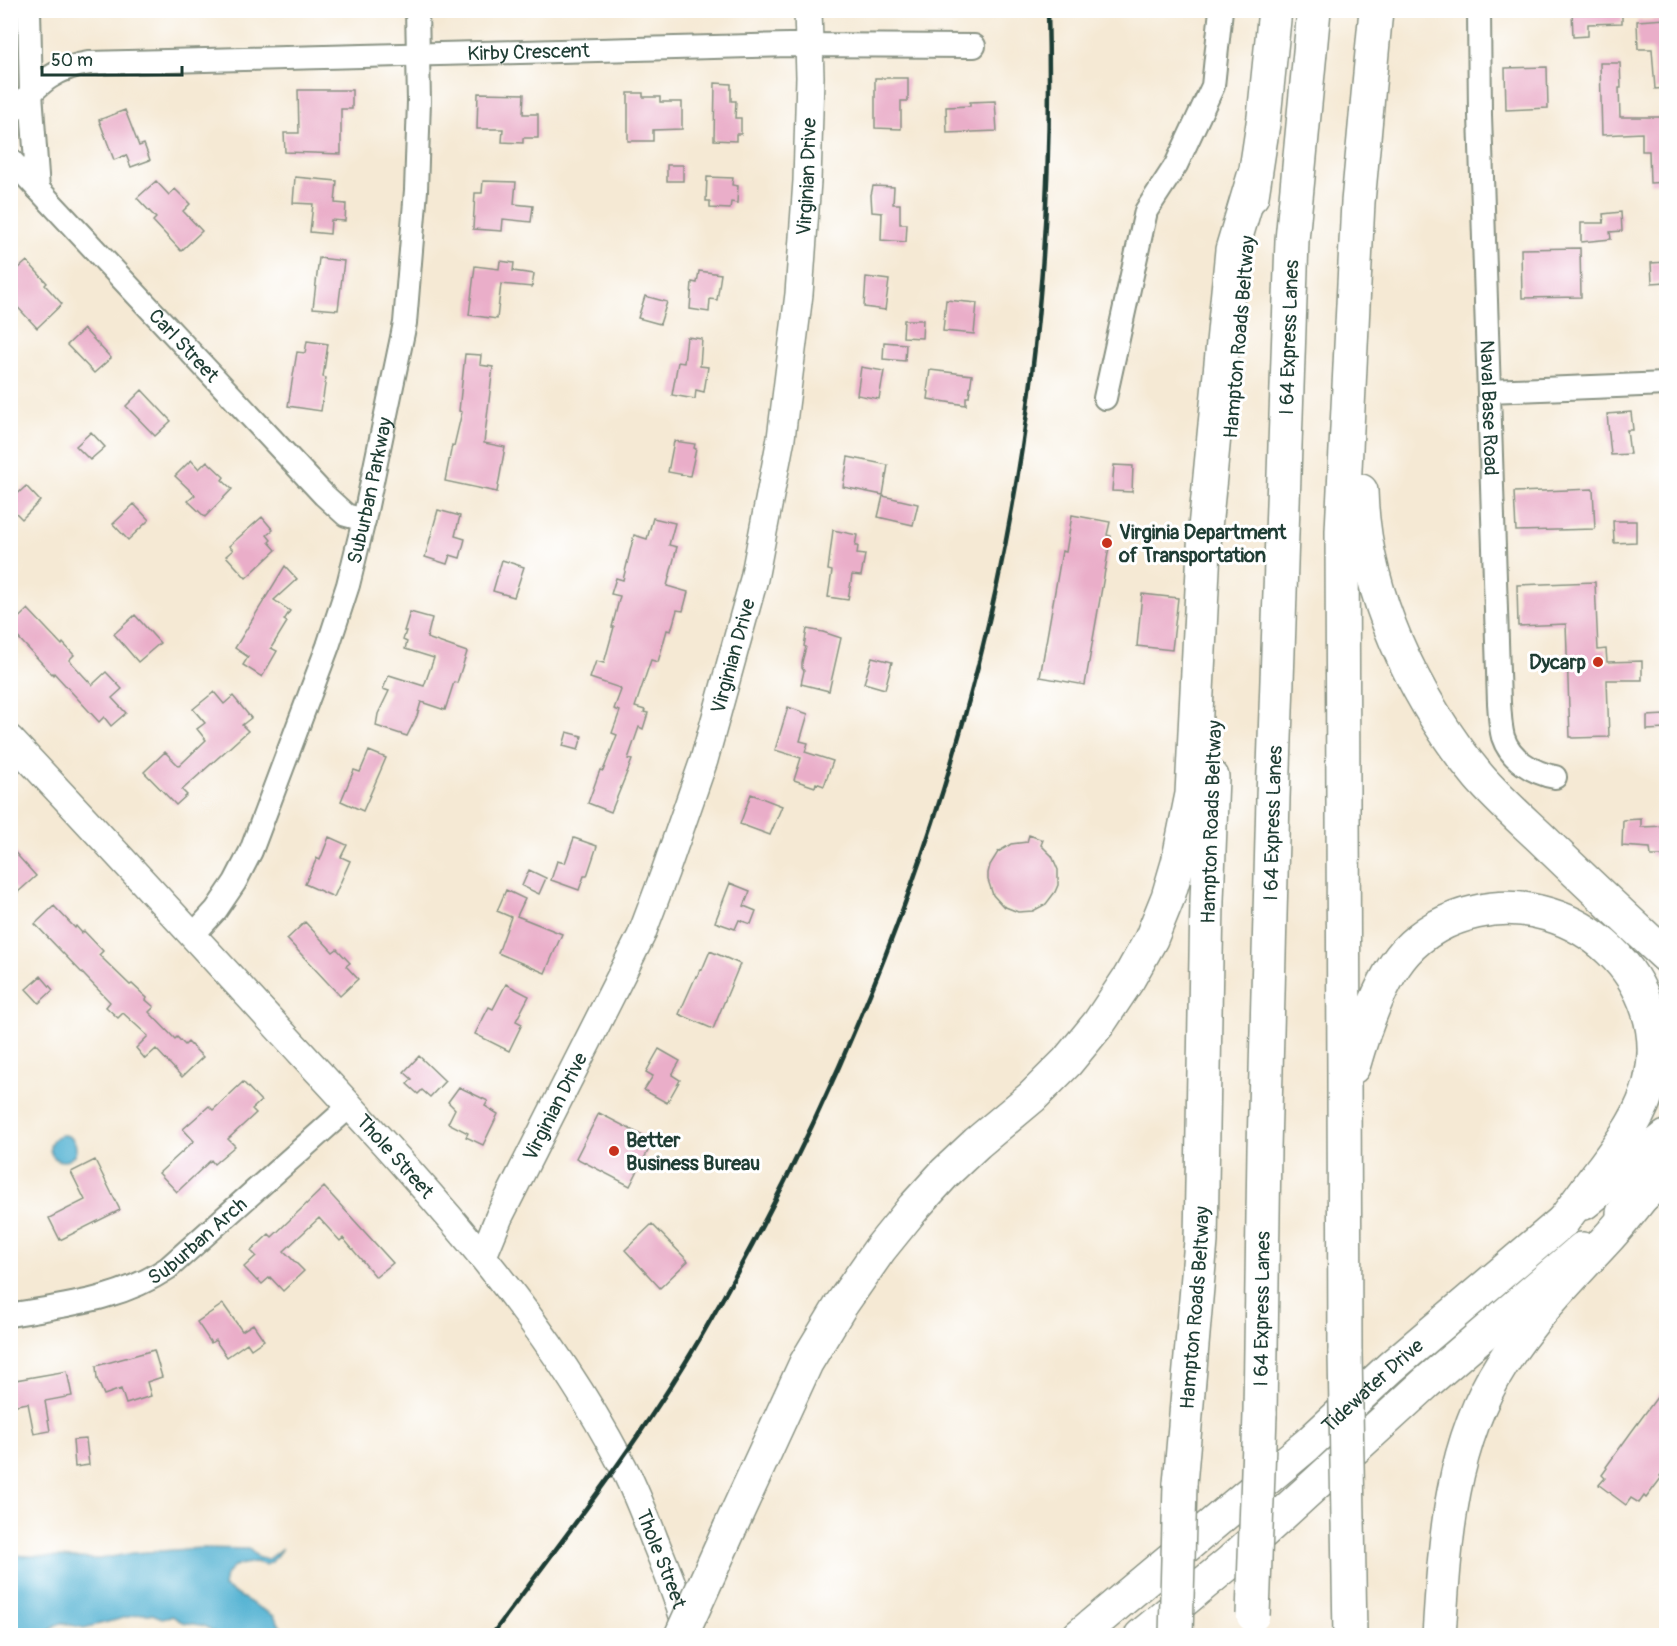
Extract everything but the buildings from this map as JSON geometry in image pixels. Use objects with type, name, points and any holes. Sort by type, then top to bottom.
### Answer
[{"type":"main road","name":"Hampton Roads Beltway","points":[[1176,1635],[1180,1484],[1201,1241],[1207,900],[1225,493],[1254,176],[1264,117],[1275,10]]},
{"type":"main road","name":"I 64 Express Lanes","points":[[1253,1625],[1260,1414],[1273,798],[1292,240],[1314,10]]},
{"type":"main road","points":[[1350,1635],[1345,1353],[1342,531],[1359,191],[1376,10]]},
{"type":"main road","points":[[681,1635],[806,1363],[841,1305],[880,1249],[945,1173],[976,1143],[1032,1097],[1067,1062],[1099,1023],[1130,978],[1168,897],[1178,863],[1192,794],[1204,528],[1232,250],[1254,176]]},
{"type":"main road","points":[[1354,281],[1362,519],[1372,571],[1400,651],[1422,695],[1454,744],[1491,790],[1602,898],[1666,956]]},
{"type":"main road","points":[[1344,1101],[1373,1008],[1394,965],[1425,934],[1446,921],[1464,915],[1489,909],[1514,908],[1539,911],[1563,919],[1586,931],[1608,948],[1629,972],[1640,990],[1649,1014],[1653,1061],[1650,1082],[1642,1108],[1629,1132],[1563,1221]]},
{"type":"main road","name":"Tidewater Drive","points":[[1079,1635],[1307,1445],[1391,1367],[1666,1137]]},
{"type":"main road","points":[[1439,1635],[1449,1510],[1470,1431],[1488,1390],[1502,1364],[1560,1288],[1656,1185]]},
{"type":"main road","name":"Tidewater Drive","points":[[1141,1635],[1230,1562],[1426,1383],[1656,1185]]},
{"type":"street","points":[[29,10],[20,64],[31,93],[38,189]]},
{"type":"street","name":"Suburban Parkway","points":[[193,935],[216,910],[251,851],[328,646],[348,585],[364,520],[405,323],[416,190],[419,101],[417,10]]},
{"type":"street","name":"Virginian Drive","points":[[483,1256],[499,1217],[640,936],[704,760],[751,590],[781,438],[799,294],[807,181],[810,77],[808,10]]},
{"type":"street","points":[[1105,398],[1146,211],[1176,165],[1213,86],[1221,10]]},
{"type":"street","name":"Naval Base Road","points":[[1479,10],[1480,115],[1499,703],[1503,737],[1509,750],[1533,770],[1555,777]]},
{"type":"street","name":"Kirby Crescent","points":[[20,64],[809,45],[974,46]]},
{"type":"street","name":"Kirby Crescent","points":[[10,114],[44,80],[62,70],[81,64]]},
{"type":"street","name":"Carl Street","points":[[10,159],[324,495],[346,515],[364,520]]},
{"type":"street","points":[[1489,391],[1666,384]]},
{"type":"street","name":"Thole Street","points":[[10,739],[411,1172],[523,1307],[588,1404],[620,1460],[679,1600],[689,1635]]},
{"type":"street","name":"Suburban Arch","points":[[10,1315],[95,1300],[129,1290],[152,1279],[168,1268],[350,1106]]},
{"type":"water","points":[[63,1135],[72,1139],[76,1148],[72,1157],[63,1161],[54,1157],[50,1148],[54,1139]]},
{"type":"water","points":[[201,1548],[249,1549],[259,1558],[268,1559],[282,1548],[272,1562],[266,1565],[255,1562],[234,1566],[226,1575],[224,1587],[274,1616],[289,1635],[219,1635],[205,1626],[182,1622],[172,1616],[162,1618],[152,1614],[140,1614],[84,1628],[62,1623],[56,1625],[45,1635],[11,1635],[11,1555],[99,1559],[133,1553]]},
{"type":"railway","points":[[491,1636],[599,1491],[676,1379],[744,1260],[826,1097],[896,928],[926,842],[954,754],[978,666],[1013,505],[1036,341],[1043,258],[1049,93],[1048,10]]},
{"type":"place","name":"Virginia Department of Transportation","points":[[1107,543]]},
{"type":"place","name":"Dycarp","points":[[1598,662]]},
{"type":"place","name":"Better Business Bureau","points":[[614,1151]]}]
